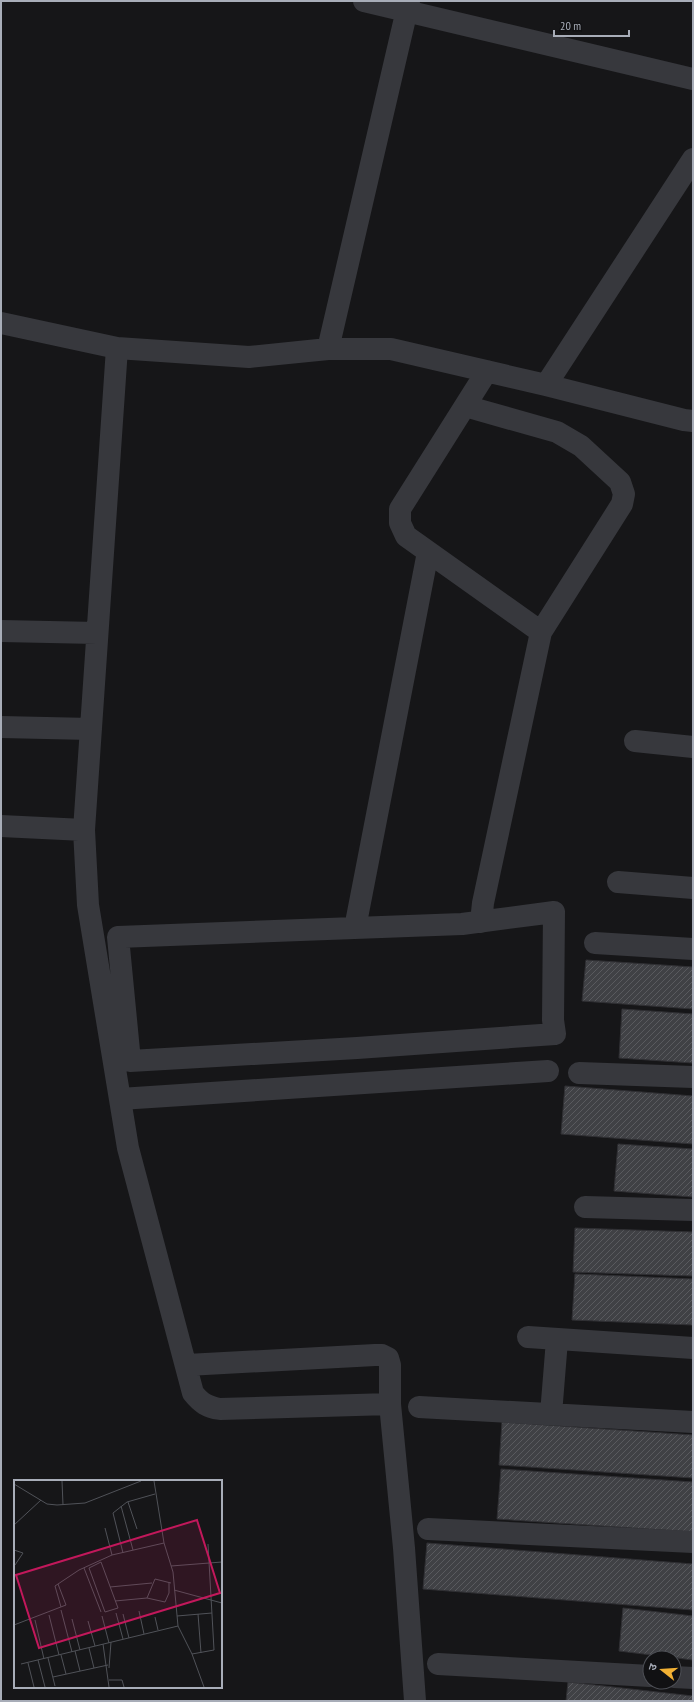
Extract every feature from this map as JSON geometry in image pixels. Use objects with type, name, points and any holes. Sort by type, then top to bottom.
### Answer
[{"type":"street","points":[[364,1],[408,6],[693,79]]},
{"type":"street","points":[[328,349],[408,6]]},
{"type":"street","points":[[546,385],[693,159]]},
{"type":"street","points":[[1,323],[117,348],[248,357],[328,349],[391,349],[693,421]]},
{"type":"street","points":[[117,348],[84,830],[88,905],[128,1148],[194,1393],[201,1402],[210,1407],[220,1409],[390,1404]]},
{"type":"street","points":[[487,371],[400,510],[400,523],[406,536],[541,632]]},
{"type":"street","points":[[465,406],[557,432],[582,446],[620,482],[624,494],[622,504],[541,632],[483,903],[481,922]]},
{"type":"street","points":[[355,928],[428,552]]},
{"type":"street","points":[[1,631],[97,633]]},
{"type":"street","points":[[1,727],[91,729]]},
{"type":"street","points":[[635,741],[693,746]]},
{"type":"street","points":[[1,826],[84,830]]},
{"type":"street","points":[[618,882],[693,888]]},
{"type":"street","points":[[554,912],[555,1034],[357,1048],[130,1061],[118,937],[355,928],[462,924],[554,912]]},
{"type":"street","points":[[595,943],[693,949]]},
{"type":"street","points":[[120,1099],[548,1071]]},
{"type":"street","points":[[579,1073],[693,1077]]},
{"type":"street","points":[[585,1207],[693,1210]]},
{"type":"street","points":[[528,1337],[693,1348]]},
{"type":"street","points":[[551,1414],[557,1340]]},
{"type":"street","points":[[187,1365],[382,1355],[388,1358],[390,1365],[390,1404],[404,1548],[415,1701]]},
{"type":"street","points":[[419,1407],[693,1422]]},
{"type":"street","points":[[428,1529],[693,1542]]},
{"type":"street","points":[[438,1664],[642,1676]]},
{"type":"street","points":[[682,1677],[693,1678]]},
{"type":"building","points":[[586,960],[693,967],[693,1009],[582,1001]]},
{"type":"building","points":[[622,1009],[693,1014],[693,1063],[619,1058]]},
{"type":"building","points":[[565,1086],[693,1096],[693,1144],[561,1134]]},
{"type":"building","points":[[618,1144],[693,1149],[693,1197],[614,1191]]},
{"type":"building","points":[[575,1228],[693,1232],[693,1276],[573,1272]]},
{"type":"building","points":[[575,1274],[693,1279],[693,1325],[572,1320]]},
{"type":"building","points":[[502,1422],[693,1435],[693,1478],[499,1465]]},
{"type":"building","points":[[501,1469],[693,1482],[693,1532],[497,1519]]},
{"type":"building","points":[[427,1543],[693,1564],[693,1610],[423,1589]]},
{"type":"building","points":[[623,1608],[693,1616],[693,1660],[682,1659],[682,1650],[642,1650],[642,1654],[619,1651]]},
{"type":"building","points":[[568,1682],[693,1696],[693,1701],[566,1701]]}]
